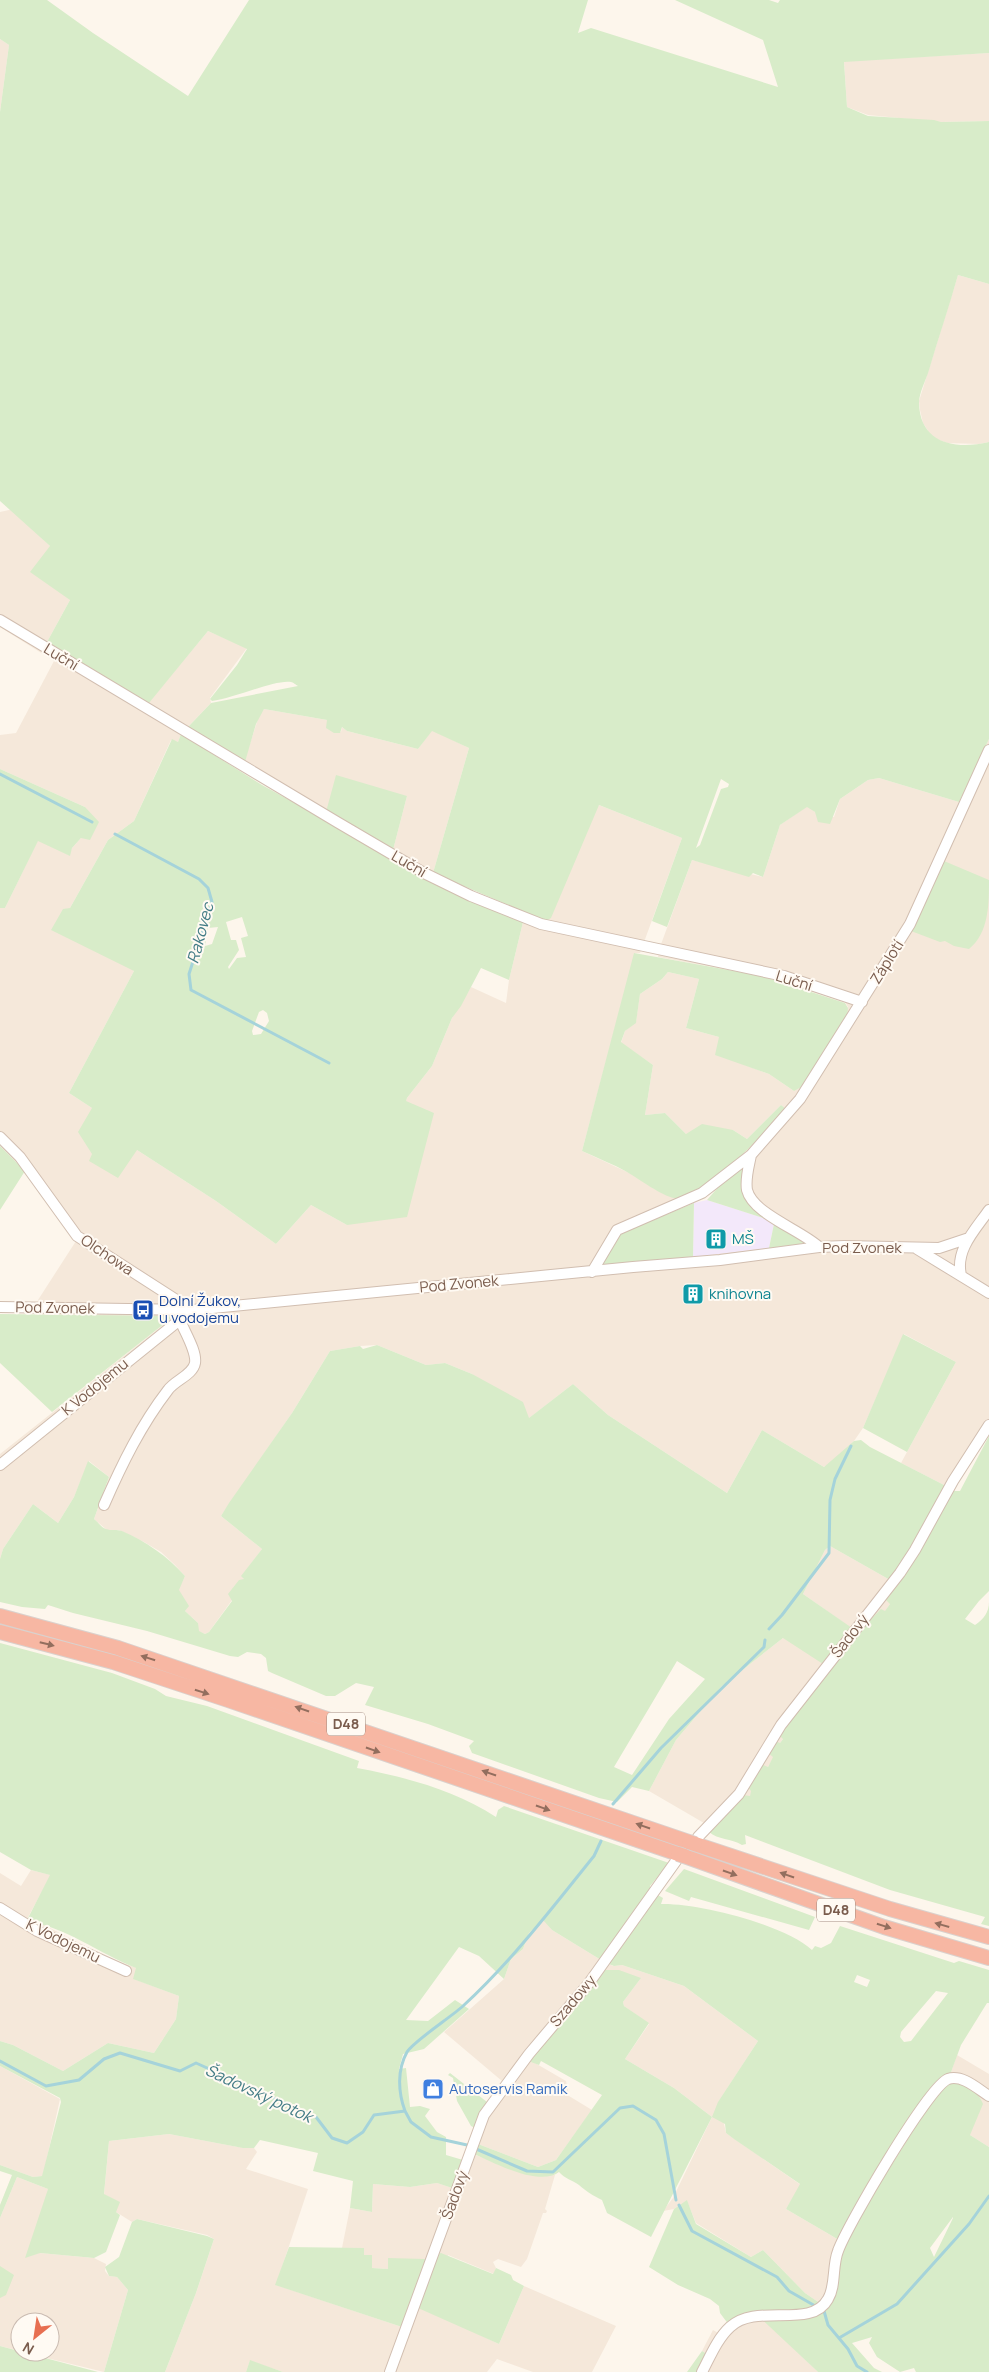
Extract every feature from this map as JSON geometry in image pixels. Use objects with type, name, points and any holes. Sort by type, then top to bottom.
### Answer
[{"type":"highway","name":"D48","points":[[0,1616],[59,1630],[144,1656],[890,1909],[989,1937]]},
{"type":"highway","name":"D48","points":[[0,1632],[105,1660],[210,1694],[679,1857],[884,1926],[989,1958]]},
{"type":"street","name":"Luční","points":[[0,620],[424,873],[471,896],[542,924],[784,976],[862,1002]]},
{"type":"street","name":"Záplotí","points":[[592,1272],[617,1230],[702,1193],[751,1155],[800,1099],[910,924],[989,750]]},
{"type":"street","name":"Olchowa","points":[[0,1137],[20,1156],[77,1236],[192,1310]]},
{"type":"street","points":[[751,1155],[746,1178],[752,1200],[761,1209],[810,1238],[819,1247]]},
{"type":"street","points":[[961,1275],[959,1266],[961,1254],[969,1238],[989,1210]]},
{"type":"street","name":"Pod Zvonek","points":[[0,1307],[192,1310],[720,1260],[819,1247],[939,1248],[969,1238]]},
{"type":"street","name":"Pod Zvonek","points":[[916,1248],[989,1293]]},
{"type":"street","name":"K Vodojemu","points":[[0,1465],[192,1310]]},
{"type":"street","points":[[104,1504],[132,1444],[169,1388],[191,1371],[195,1365],[195,1357],[180,1320]]},
{"type":"street","name":"Šadový","points":[[694,1841],[739,1794],[782,1725],[900,1573],[915,1550],[953,1481],[989,1425]]},
{"type":"street","name":"Szadowy","points":[[474,2142],[489,2106],[529,2054],[589,1983],[679,1857]]},
{"type":"street","name":"K Vodojemu","points":[[0,1908],[38,1931],[126,1971]]},
{"type":"street","points":[[702,2372],[719,2340],[731,2326],[748,2317],[805,2315],[820,2308],[829,2298],[834,2264],[845,2235],[881,2172],[936,2089],[948,2079],[954,2078],[967,2082],[989,2096]]},
{"type":"street","name":"Šadový","points":[[390,2372],[474,2142]]},
{"type":"shaded area","points":[[0,39],[9,45],[0,112]]},
{"type":"shaded area","points":[[989,53],[989,121],[941,122],[868,115],[847,107],[844,61]]},
{"type":"shaded area","points":[[958,275],[989,284],[989,442],[979,444],[947,443],[932,437],[923,423],[920,410],[919,401]]},
{"type":"shaded area","points":[[12,510],[50,546],[70,600],[47,642],[149,702],[208,631],[247,648],[210,698],[211,703],[181,734],[178,742],[171,740],[134,821],[108,840],[70,908],[134,971],[69,1093],[92,1108],[137,1150],[216,1201],[276,1244],[311,1205],[347,1225],[407,1098],[432,1066],[452,1018],[471,987],[506,1003],[509,980],[523,922],[599,805],[682,838],[640,953],[635,953],[582,1151],[683,1198],[686,1206],[625,1230],[605,1265],[806,1243],[754,1209],[736,1161],[786,1109],[781,1105],[747,1139],[733,1130],[686,1134],[665,1113],[645,1115],[653,1065],[621,1043],[625,1031],[636,1022],[640,994],[662,979],[668,972],[699,979],[686,1028],[719,1037],[745,1065],[769,1074],[794,1091],[848,1007],[845,1002],[762,976],[658,957],[692,860],[763,877],[780,825],[807,806],[815,812],[834,817],[840,799],[868,780],[879,778],[959,802],[989,739],[989,1436],[946,1486],[901,1463],[956,1362],[904,1334],[863,1428],[854,1441],[835,1459],[824,1467],[762,1430],[727,1493],[608,1415],[573,1384],[528,1419],[472,1374],[445,1363],[426,1365],[377,1345],[360,1346],[330,1351],[292,1413],[221,1516],[262,1549],[242,1576],[244,1579],[232,1600],[209,1632],[205,1634],[198,1631],[198,1623],[185,1611],[188,1606],[178,1590],[185,1576],[175,1565],[161,1552],[144,1542],[119,1530],[107,1530],[94,1519],[109,1477],[89,1461],[74,1497],[58,1523],[33,1504],[3,1549],[0,1559],[0,1454],[173,1317],[36,1315],[38,1300],[76,1241],[25,1171],[0,1146],[0,908],[5,908],[38,840],[69,855],[72,848],[81,838],[85,807],[0,769],[0,735],[16,733],[54,661],[0,627],[0,512]]},
{"type":"shaded area","points":[[264,709],[327,720],[341,732],[342,727],[347,731],[418,749],[432,730],[469,748],[433,873],[393,850],[407,796],[326,812],[244,762],[259,716]]},
{"type":"shaded area","points":[[707,1200],[766,1219],[774,1224],[769,1248],[693,1257],[694,1203]]},
{"type":"shaded area","points":[[830,1546],[890,1580],[890,1604],[885,1612],[865,1626],[780,1743],[768,1753],[774,1757],[750,1796],[696,1832],[704,1823],[649,1791],[676,1740],[721,1687],[783,1638],[851,1628],[803,1594],[825,1550]]},
{"type":"shaded area","points":[[31,1870],[51,1875],[26,1921],[40,1923],[113,1960],[137,1968],[134,1979],[179,1996],[176,2019],[154,2053],[108,2043],[63,2071],[13,2045],[0,2041],[0,1873],[21,1886]]},
{"type":"shaded area","points":[[544,1920],[552,1930],[613,1966],[622,1965],[684,1986],[758,2041],[719,2101],[726,2133],[801,2185],[786,2209],[839,2240],[831,2301],[827,2308],[805,2293],[763,2250],[751,2257],[696,2223],[687,2201],[674,2209],[663,2211],[673,2198],[712,2117],[674,2088],[625,2059],[649,2024],[624,2006],[623,2002],[641,1978],[535,2063],[566,2081],[569,2096],[592,2110],[556,2160],[538,2167],[478,2144],[478,2117],[502,2081],[444,2032],[504,1979],[511,1959],[523,1949],[529,1933]]},
{"type":"shaded area","points":[[957,2055],[989,2074],[989,2147],[970,2135],[970,2130],[979,2113],[953,2083],[950,2075]]},
{"type":"shaded area","points":[[0,2066],[60,2099],[43,2176],[33,2177],[0,2165]]},
{"type":"shaded area","points":[[169,2134],[238,2147],[254,2148],[257,2152],[246,2169],[308,2189],[276,2285],[402,2327],[388,2258],[388,2269],[372,2268],[364,2255],[363,2248],[342,2248],[350,2208],[372,2212],[373,2184],[410,2187],[437,2183],[452,2188],[467,2152],[535,2176],[555,2175],[545,2209],[547,2211],[543,2213],[527,2259],[521,2267],[498,2259],[493,2262],[496,2268],[494,2274],[448,2255],[459,2325],[499,2344],[524,2286],[616,2326],[592,2372],[533,2372],[497,2359],[487,2372],[283,2372],[250,2361],[246,2372],[165,2372],[196,2293],[214,2239],[207,2235],[137,2219],[132,2222],[116,2212],[104,2195],[109,2141]]},
{"type":"shaded area","points":[[17,2177],[48,2189],[40,2253],[94,2258],[106,2264],[105,2271],[109,2276],[117,2277],[128,2290],[104,2372],[60,2361],[60,2312],[10,2312],[10,2348],[0,2346],[0,2218]]},
{"type":"shaded area","points":[[754,2312],[818,2372],[697,2372],[707,2354],[702,2351],[713,2330],[720,2334]]},
{"type":"green space","points":[[0,0],[47,0],[188,96],[249,0],[588,0],[578,33],[591,28],[778,87],[763,40],[675,0],[769,0],[778,3],[780,0],[989,0],[989,53],[844,62],[847,107],[868,116],[941,122],[989,121],[989,284],[958,275],[919,399],[921,417],[926,428],[942,441],[964,445],[989,442],[989,739],[959,802],[879,778],[868,780],[840,799],[830,824],[818,822],[815,812],[807,807],[780,825],[763,877],[753,873],[749,877],[692,860],[667,927],[652,921],[682,838],[599,805],[551,918],[546,921],[433,873],[469,748],[432,731],[418,749],[347,731],[342,727],[340,733],[334,733],[326,728],[327,720],[264,709],[256,724],[245,762],[188,727],[211,703],[298,686],[291,682],[275,683],[212,701],[210,699],[247,649],[208,631],[149,703],[47,642],[70,600],[30,572],[50,546],[0,501],[0,112],[9,45],[0,39]],"holes":[[[721,779],[729,784],[728,787],[721,789],[700,845],[696,848]]]},
{"type":"green space","points":[[181,734],[262,785],[331,823],[523,922],[509,980],[481,968],[461,1006],[452,1018],[432,1066],[407,1098],[406,1101],[434,1113],[407,1217],[347,1225],[311,1205],[276,1244],[216,1201],[137,1150],[118,1178],[89,1161],[92,1154],[78,1132],[92,1108],[69,1093],[134,971],[51,930],[63,909],[70,908],[108,840],[134,821],[172,739],[178,742]],"holes":[[[242,917],[248,936],[241,938],[246,957],[237,958],[229,969],[228,967],[239,950],[236,940],[231,940],[226,922]],[[218,927],[212,944],[205,946],[208,928]],[[263,1010],[267,1013],[269,1021],[261,1034],[253,1035],[252,1031],[259,1012]]]},
{"type":"green space","points":[[0,769],[85,807],[99,822],[90,840],[81,838],[72,848],[70,856],[38,841],[5,908],[0,908]]},
{"type":"green space","points":[[336,775],[407,796],[393,850],[326,812]]},
{"type":"green space","points":[[944,861],[989,880],[989,899],[984,926],[981,935],[969,949],[954,946],[945,941],[940,942],[911,931]]},
{"type":"green space","points":[[634,953],[762,976],[845,1003],[848,1008],[847,1017],[803,1086],[794,1091],[769,1074],[715,1055],[719,1037],[686,1028],[699,979],[668,972],[662,979],[640,994],[636,1023],[625,1031],[621,1042],[653,1065],[645,1115],[665,1113],[686,1134],[702,1124],[733,1130],[747,1139],[781,1105],[786,1109],[750,1147],[717,1177],[701,1189],[686,1196],[669,1197],[622,1169],[582,1151]]},
{"type":"green space","points":[[0,1146],[25,1171],[0,1210]]},
{"type":"green space","points":[[742,1168],[743,1189],[766,1219],[707,1200],[721,1184]]},
{"type":"green space","points":[[694,1203],[693,1257],[604,1265],[602,1263],[619,1234]]},
{"type":"green space","points":[[774,1224],[807,1243],[769,1248]]},
{"type":"green space","points":[[0,1314],[174,1316],[52,1412],[0,1363]]},
{"type":"green space","points":[[903,1334],[956,1362],[907,1452],[863,1428]]},
{"type":"green space","points":[[377,1345],[426,1365],[445,1363],[472,1374],[523,1402],[529,1418],[573,1384],[608,1415],[727,1493],[762,1430],[824,1467],[854,1441],[861,1440],[870,1447],[946,1486],[913,1549],[890,1580],[830,1546],[825,1550],[803,1594],[852,1628],[823,1664],[783,1638],[721,1687],[676,1740],[649,1791],[632,1787],[617,1802],[599,1798],[472,1753],[469,1746],[474,1741],[428,1724],[365,1705],[374,1687],[356,1683],[335,1696],[326,1696],[268,1671],[266,1658],[261,1654],[247,1652],[238,1657],[230,1656],[147,1631],[48,1605],[45,1609],[22,1607],[0,1602],[0,1559],[3,1549],[33,1504],[58,1523],[74,1497],[88,1461],[109,1477],[94,1519],[104,1528],[122,1531],[140,1540],[164,1556],[178,1569],[185,1576],[179,1590],[189,1606],[185,1611],[198,1623],[199,1631],[205,1634],[209,1632],[232,1601],[228,1594],[239,1580],[244,1579],[241,1576],[262,1549],[221,1516],[292,1413],[330,1351],[360,1346],[363,1349]],"holes":[[[677,1661],[705,1679],[669,1719],[632,1775],[614,1767]]]},
{"type":"green space","points":[[989,1436],[989,1591],[965,1619],[975,1625],[985,1615],[989,1602],[989,1926],[981,1924],[985,1917],[890,1890],[745,1835],[746,1844],[742,1845],[709,1832],[743,1795],[750,1796],[751,1791],[747,1786],[761,1764],[768,1767],[773,1757],[768,1753],[775,1741],[780,1743],[783,1739],[779,1735],[865,1625],[881,1609],[885,1611],[890,1604],[885,1599],[917,1557],[953,1491],[960,1491]]},
{"type":"green space","points":[[0,1643],[112,1673],[155,1689],[166,1696],[207,1706],[359,1761],[357,1768],[411,1780],[446,1792],[496,1817],[498,1810],[504,1806],[669,1863],[650,1886],[650,1890],[601,1960],[552,1930],[543,1920],[529,1933],[523,1949],[511,1959],[504,1979],[479,1956],[459,1947],[406,2020],[428,2021],[455,2000],[469,2009],[424,2049],[403,2054],[399,2069],[406,2068],[410,2107],[420,2106],[430,2109],[425,2116],[437,2132],[446,2137],[446,2155],[463,2160],[452,2188],[437,2183],[410,2187],[373,2184],[372,2212],[350,2208],[353,2181],[313,2171],[318,2153],[260,2140],[254,2148],[243,2148],[169,2134],[109,2141],[104,2194],[120,2202],[116,2212],[120,2215],[106,2252],[94,2258],[40,2253],[25,2258],[48,2189],[17,2177],[0,2218],[0,2205],[12,2175],[0,2171],[0,2165],[33,2177],[42,2176],[61,2102],[60,2098],[0,2066],[0,2041],[13,2045],[63,2071],[108,2043],[154,2053],[176,2019],[179,1996],[133,1979],[136,1968],[67,1934],[40,1924],[26,1922],[50,1875],[31,1870],[0,1852]]},
{"type":"green space","points":[[684,1869],[815,1917],[809,1930],[691,1897],[689,1901],[665,1891]]},
{"type":"green space","points":[[656,1894],[663,1898],[661,1904],[697,1907],[741,1917],[782,1932],[812,1950],[815,1946],[821,1948],[831,1943],[840,1926],[954,1963],[959,1961],[989,1970],[989,2003],[987,2003],[961,2045],[950,2075],[943,2077],[839,2240],[786,2209],[800,2184],[726,2133],[725,2124],[712,2117],[718,2102],[758,2041],[684,1986],[622,1965],[614,1966],[606,1963]],"holes":[[[857,1975],[870,1980],[867,1987],[854,1982]],[[936,1991],[948,1993],[911,2041],[904,2042],[900,2037],[901,2032]]]},
{"type":"green space","points":[[602,1970],[619,1970],[641,1978],[623,2002],[624,2006],[649,2023],[625,2059],[674,2088],[712,2117],[651,2237],[607,2213],[602,2200],[559,2172],[551,2176],[541,2177],[529,2175],[505,2168],[474,2154],[478,2144],[538,2167],[556,2160],[602,2095],[541,2061],[539,2065],[531,2062],[532,2056]]},
{"type":"green space","points":[[450,2073],[487,2102],[475,2128],[471,2126],[457,2101],[453,2078],[448,2075]]},
{"type":"green space","points":[[958,2083],[967,2086],[975,2092],[983,2104],[970,2135],[989,2147],[989,2372],[916,2372],[914,2368],[900,2372],[877,2357],[869,2343],[872,2337],[852,2343],[874,2368],[882,2372],[818,2372],[754,2312],[729,2325],[720,2313],[719,2306],[710,2299],[678,2285],[649,2267],[674,2209],[687,2200],[696,2224],[751,2257],[763,2250],[805,2293],[827,2308],[831,2301],[845,2245],[861,2214],[929,2105],[944,2086]],"holes":[[[953,2218],[934,2257],[930,2248]]]},
{"type":"green space","points":[[137,2219],[214,2239],[196,2293],[165,2372],[104,2372],[128,2290],[117,2277],[109,2276],[105,2267],[119,2257],[132,2222]]},
{"type":"green space","points":[[289,2247],[364,2248],[364,2255],[372,2255],[372,2268],[388,2269],[388,2258],[425,2259],[426,2262],[402,2327],[275,2285]]},
{"type":"green space","points":[[441,2253],[493,2274],[496,2268],[511,2275],[513,2280],[524,2286],[499,2344],[418,2308],[438,2254]]},
{"type":"green space","points":[[0,2266],[14,2275],[6,2295],[0,2298]]},
{"type":"green space","points":[[0,2346],[10,2349],[10,2362],[60,2362],[98,2372],[0,2372]]},
{"type":"green space","points":[[702,2351],[707,2354],[697,2372],[687,2372]]},
{"type":"green space","points":[[250,2360],[283,2372],[246,2372]]},
{"type":"waterway","name":"Rakovec","points":[[0,774],[92,822]]},
{"type":"waterway","name":"Rakovec","points":[[115,834],[199,879],[208,888],[212,902],[189,974],[191,990],[329,1063]]},
{"type":"waterway","points":[[769,1629],[782,1615],[829,1553],[830,1500],[835,1479],[851,1446]]},
{"type":"waterway","points":[[613,1804],[661,1748],[764,1647],[765,1640]]},
{"type":"waterway","points":[[405,2111],[401,2096],[400,2074],[407,2052],[463,2006],[498,1971],[531,1934],[594,1856],[601,1841]]},
{"type":"waterway","name":"Šadovský potok","points":[[0,2061],[46,2086],[79,2080],[104,2059],[120,2053],[180,2071],[196,2063],[316,2117],[332,2138],[347,2143],[363,2132],[374,2115],[405,2111],[411,2122],[431,2137],[467,2145],[527,2171],[553,2172],[620,2108],[633,2106],[656,2120],[664,2134],[676,2200]]},
{"type":"waterway","points":[[839,2338],[897,2304],[969,2224],[989,2196]]},
{"type":"waterway","name":"Šadovský potok","points":[[679,2205],[692,2231],[777,2277],[789,2291],[824,2311],[828,2325],[848,2349],[857,2366],[867,2372]]},
{"type":"place","name":"MŠ","points":[[716,1239]]},
{"type":"place","name":"knihovna","points":[[693,1294]]},
{"type":"place","name":"Dolní Žukov, u vodojemu","points":[[143,1310]]},
{"type":"place","name":"Autoservis Ramik","points":[[433,2089]]}]
